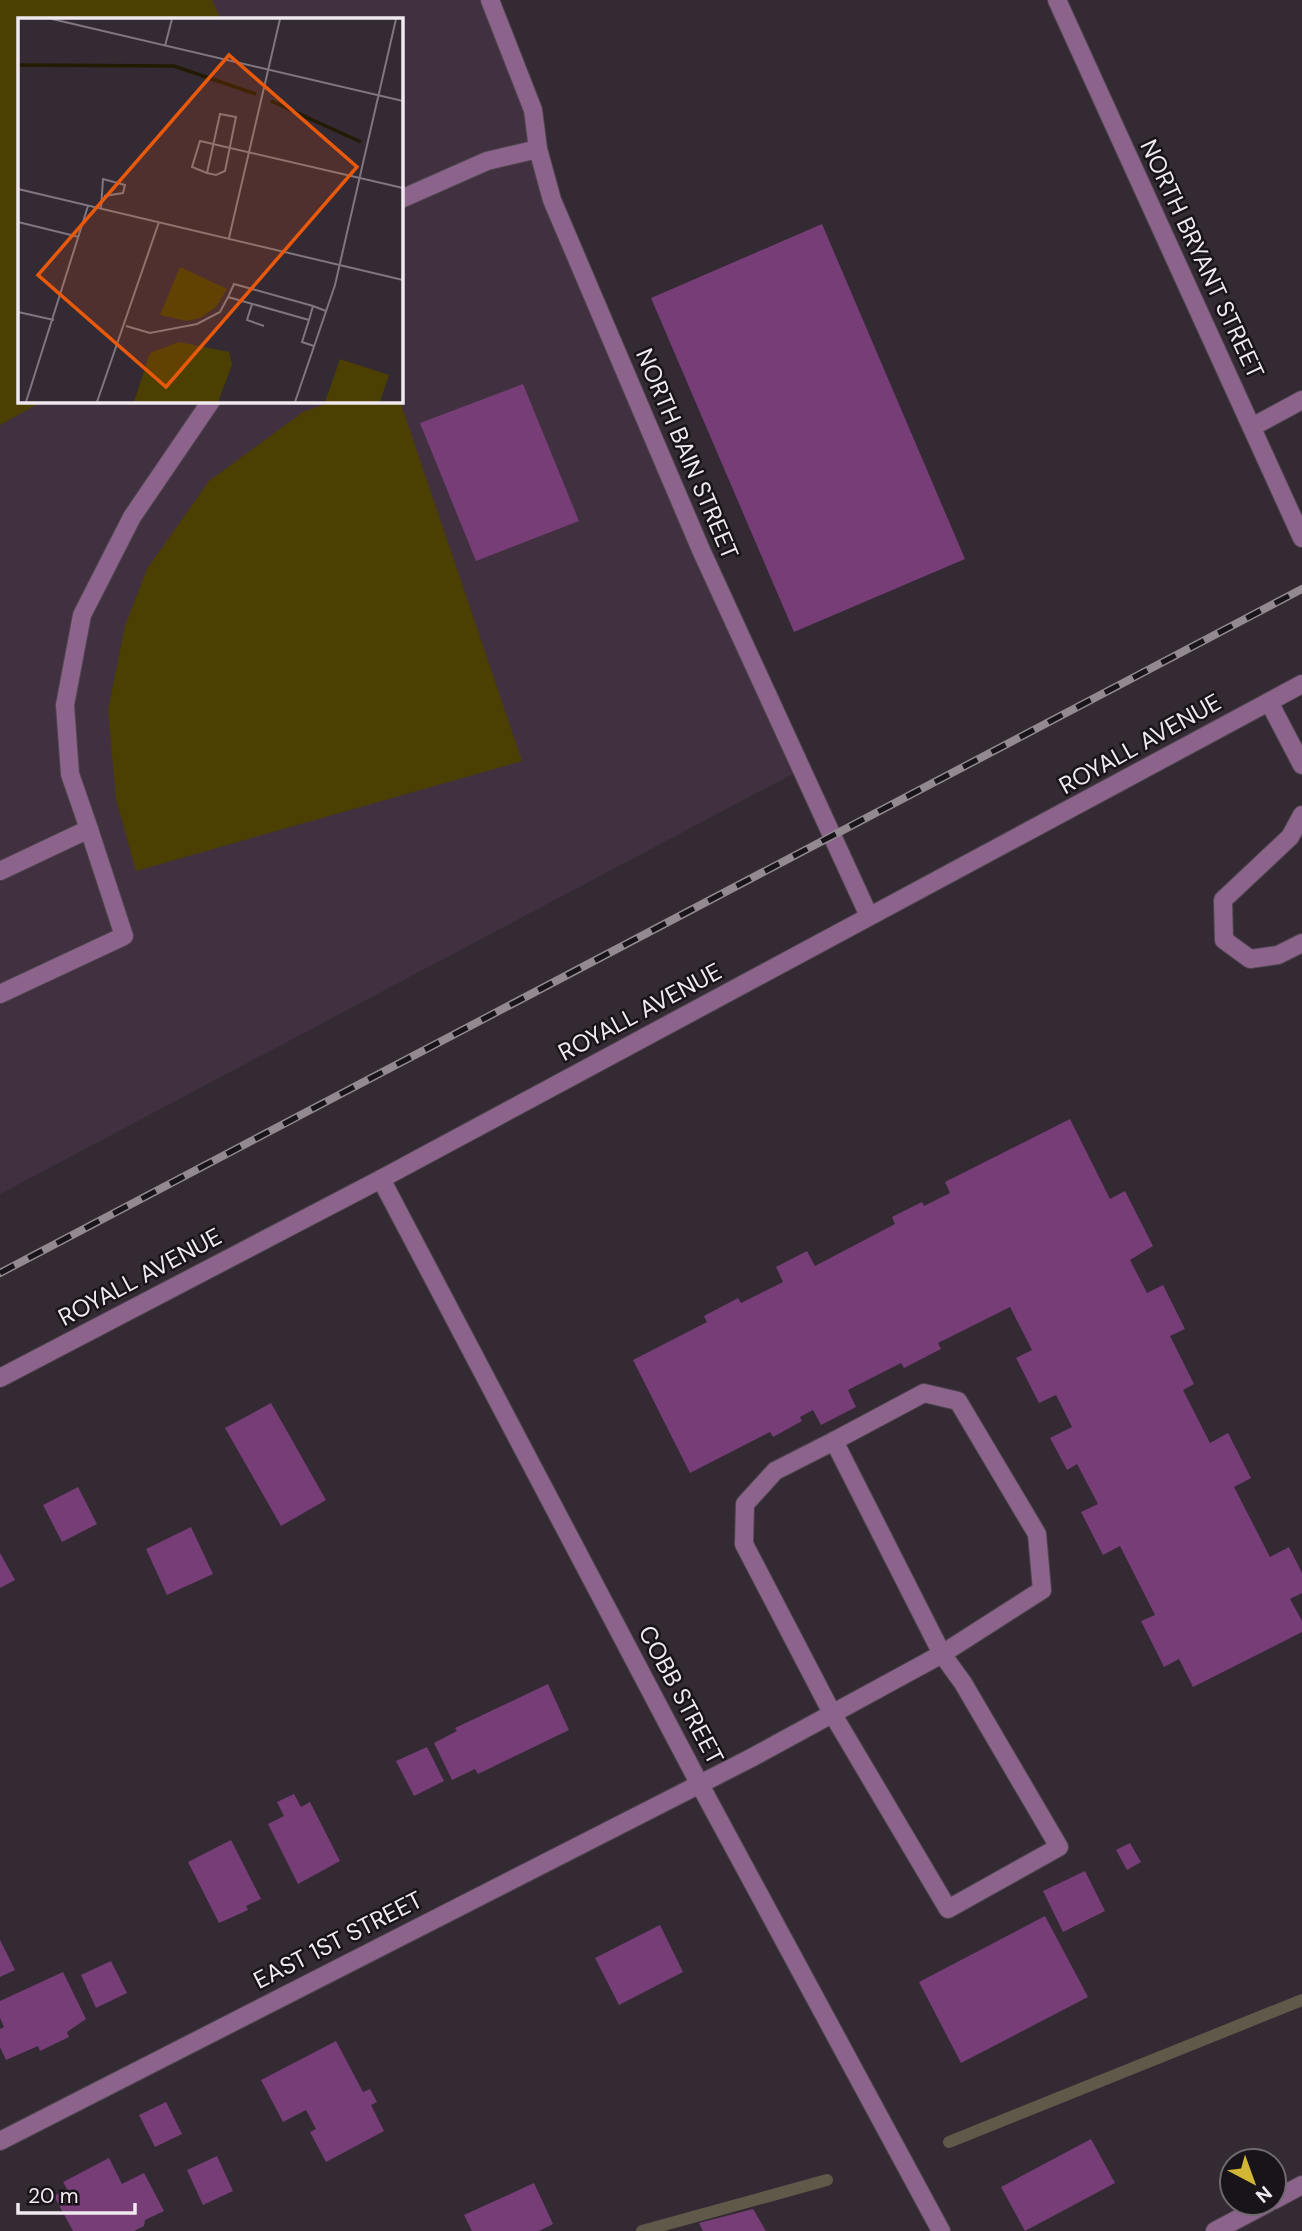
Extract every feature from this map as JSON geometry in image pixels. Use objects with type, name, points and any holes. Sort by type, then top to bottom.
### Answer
[{"type":"street","name":"NORTH BAIN STREET","points":[[490,0],[533,110],[538,149],[552,200],[701,550],[869,916]]},
{"type":"street","name":"NORTH BRYANT STREET","points":[[1057,0],[1302,538]]},
{"type":"street","points":[[402,199],[487,161],[538,149]]},
{"type":"street","points":[[1252,427],[1302,400]]},
{"type":"street","points":[[0,994],[124,936],[70,774],[65,705],[82,615],[132,517],[210,402]]},
{"type":"street","name":"ROYALL AVENUE","points":[[0,1378],[381,1179],[1302,684]]},
{"type":"street","points":[[1269,702],[1302,765]]},
{"type":"street","points":[[1302,815],[1290,837],[1223,900],[1223,913],[1224,940],[1250,959],[1278,955],[1302,943]]},
{"type":"street","points":[[0,871],[89,829]]},
{"type":"street","name":"COBB STREET","points":[[381,1179],[699,1783],[941,2231]]},
{"type":"street","name":"EAST 1ST STREET","points":[[0,2141],[832,1713],[942,1654],[1042,1590],[1037,1534],[958,1401],[924,1393],[834,1441]]},
{"type":"street","points":[[834,1441],[942,1654],[963,1683],[1059,1847],[948,1909],[832,1713],[744,1544],[745,1504],[775,1471],[834,1441]]},
{"type":"street","points":[[1215,2231],[1242,2217]]},
{"type":"shaded area","points":[[0,0],[490,0],[538,149],[800,770],[0,1194]]},
{"type":"shaded area","points":[[0,0],[212,0],[221,18],[18,18],[18,402],[41,402],[0,425]]},
{"type":"shaded area","points":[[331,402],[400,402],[522,761],[136,871],[116,799],[108,710],[125,626],[147,569],[209,481],[303,412]]},
{"type":"building","points":[[822,224],[965,559],[794,632],[651,298]]},
{"type":"building","points":[[523,384],[579,521],[476,561],[420,423]]},
{"type":"building","points":[[1070,1119],[1110,1199],[1125,1191],[1153,1246],[1130,1260],[1147,1293],[1163,1285],[1185,1329],[1170,1336],[1194,1384],[1183,1390],[1210,1443],[1228,1433],[1251,1478],[1234,1487],[1270,1557],[1289,1547],[1302,1573],[1302,1593],[1290,1599],[1302,1621],[1302,1632],[1193,1687],[1179,1659],[1164,1667],[1141,1621],[1155,1615],[1120,1546],[1103,1555],[1081,1512],[1098,1504],[1077,1464],[1067,1470],[1050,1438],[1072,1427],[1056,1395],[1039,1403],[1016,1358],[1032,1350],[1010,1307],[938,1343],[941,1349],[904,1368],[901,1363],[848,1390],[856,1407],[821,1425],[813,1410],[800,1417],[802,1421],[773,1437],[770,1432],[690,1473],[633,1360],[707,1322],[704,1316],[738,1298],[741,1303],[783,1282],[776,1267],[807,1251],[815,1266],[895,1224],[892,1217],[922,1202],[924,1206],[950,1193],[945,1182]]},
{"type":"building","points":[[271,1403],[326,1500],[281,1526],[225,1428]]},
{"type":"building","points":[[78,1487],[97,1524],[62,1542],[43,1505]]},
{"type":"building","points":[[191,1527],[213,1574],[167,1595],[146,1549]]},
{"type":"building","points":[[0,1553],[15,1580],[0,1588]]},
{"type":"building","points":[[548,1684],[569,1730],[478,1774],[475,1769],[452,1780],[434,1743],[457,1731],[455,1728]]},
{"type":"building","points":[[427,1747],[444,1781],[414,1796],[396,1761]]},
{"type":"building","points":[[294,1794],[301,1807],[310,1802],[340,1861],[298,1884],[268,1824],[284,1816],[277,1802]]},
{"type":"building","points":[[231,1840],[261,1899],[246,1906],[248,1910],[219,1923],[188,1862]]},
{"type":"building","points":[[1130,1843],[1141,1862],[1127,1870],[1116,1850]]},
{"type":"building","points":[[1085,1871],[1105,1911],[1063,1932],[1043,1891]]},
{"type":"building","points":[[1045,1916],[1088,1997],[961,2063],[919,1982]]},
{"type":"building","points":[[660,1925],[683,1972],[619,2005],[595,1958]]},
{"type":"building","points":[[0,1940],[15,1970],[0,1977]]},
{"type":"building","points":[[111,1961],[127,1993],[96,2008],[81,1975]]},
{"type":"building","points":[[63,1972],[86,2019],[67,2032],[69,2037],[40,2051],[38,2046],[6,2060],[0,2047],[0,2029],[4,2027],[0,2018],[0,2001]]},
{"type":"building","points":[[336,2041],[363,2092],[370,2089],[377,2102],[371,2105],[384,2131],[326,2162],[310,2132],[316,2129],[306,2110],[283,2122],[261,2080]]},
{"type":"building","points":[[166,2102],[182,2134],[155,2147],[139,2115]]},
{"type":"building","points":[[1091,2139],[1115,2183],[1025,2231],[1001,2187]]},
{"type":"building","points":[[217,2156],[233,2191],[203,2205],[187,2170]]},
{"type":"building","points":[[109,2158],[122,2184],[144,2173],[164,2211],[145,2220],[144,2226],[134,2231],[73,2231],[54,2196],[67,2189],[63,2182]]},
{"type":"building","points":[[534,2183],[553,2224],[539,2231],[472,2231],[464,2215]]},
{"type":"building","points":[[753,2209],[766,2231],[703,2231],[699,2223]]},
{"type":"waterway","points":[[949,2142],[1302,2000]]},
{"type":"waterway","points":[[642,2231],[827,2180]]},
{"type":"railway","points":[[0,1273],[1302,589]]}]
